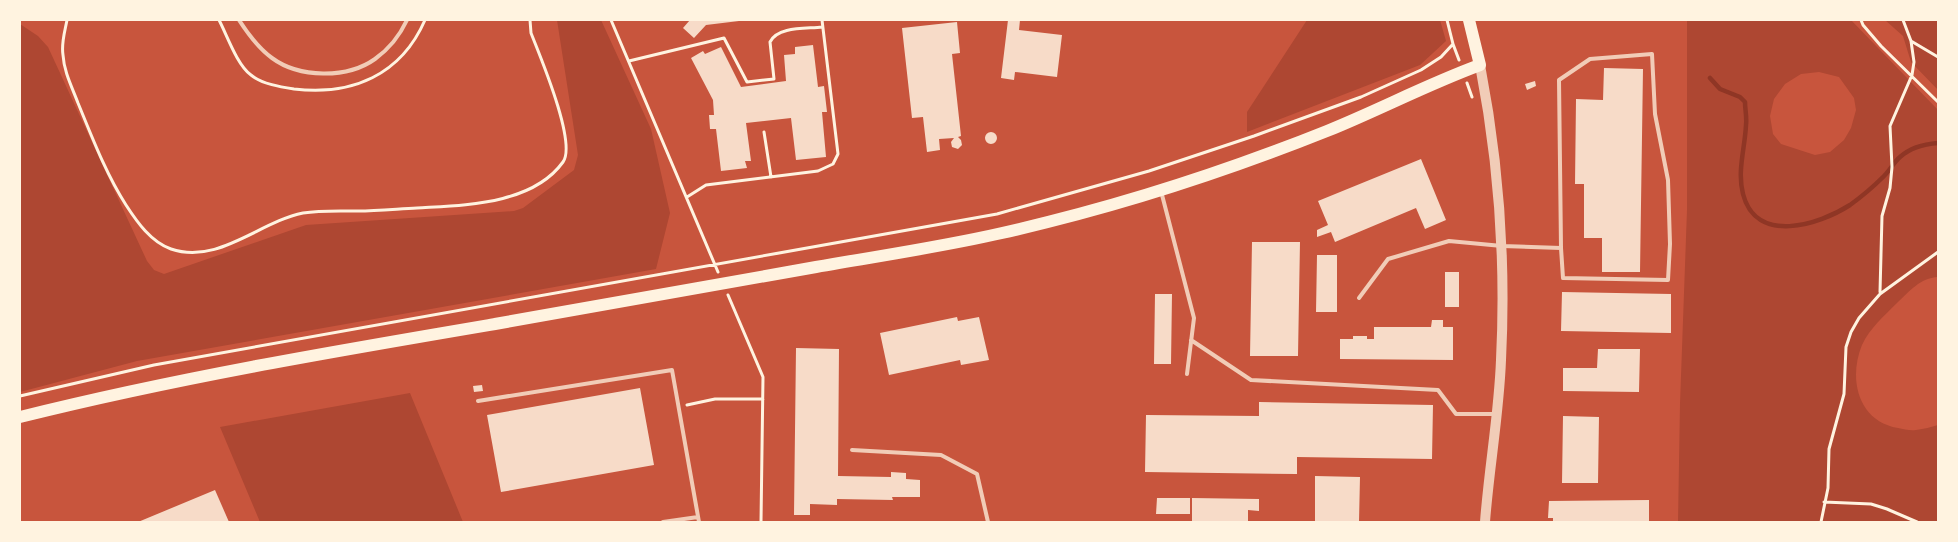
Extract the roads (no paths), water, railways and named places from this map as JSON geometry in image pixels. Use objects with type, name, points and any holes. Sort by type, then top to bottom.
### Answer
[{"type":"main road","points":[[20,417],[108,395],[275,363],[1000,234],[1074,215],[1161,190],[1257,158],[1480,65],[1468,20]]},
{"type":"street","points":[[1480,65],[1492,128],[1502,246],[1502,360],[1485,522]]},
{"type":"lane","points":[[238,20],[251,38],[272,59],[288,67],[310,73],[349,70],[374,60],[402,31],[407,20]]},
{"type":"lane","points":[[1652,54],[1655,114],[1668,180],[1670,244],[1668,280],[1563,278],[1561,248],[1559,80],[1590,59],[1652,54]]},
{"type":"lane","points":[[1161,190],[1194,318],[1187,374]]},
{"type":"lane","points":[[1359,298],[1388,259],[1449,240],[1502,246],[1561,248]]},
{"type":"lane","points":[[1191,340],[1251,381],[1438,390],[1456,414],[1498,414]]},
{"type":"lane","points":[[478,401],[672,370],[698,520],[663,522]]},
{"type":"lane","points":[[852,450],[941,455],[977,474],[988,522]]},
{"type":"waterway","points":[[1710,78],[1720,89],[1740,97],[1745,102],[1746,122],[1741,177],[1743,194],[1750,210],[1761,220],[1774,225],[1806,224],[1837,212],[1871,188],[1908,151],[1938,143]]}]
